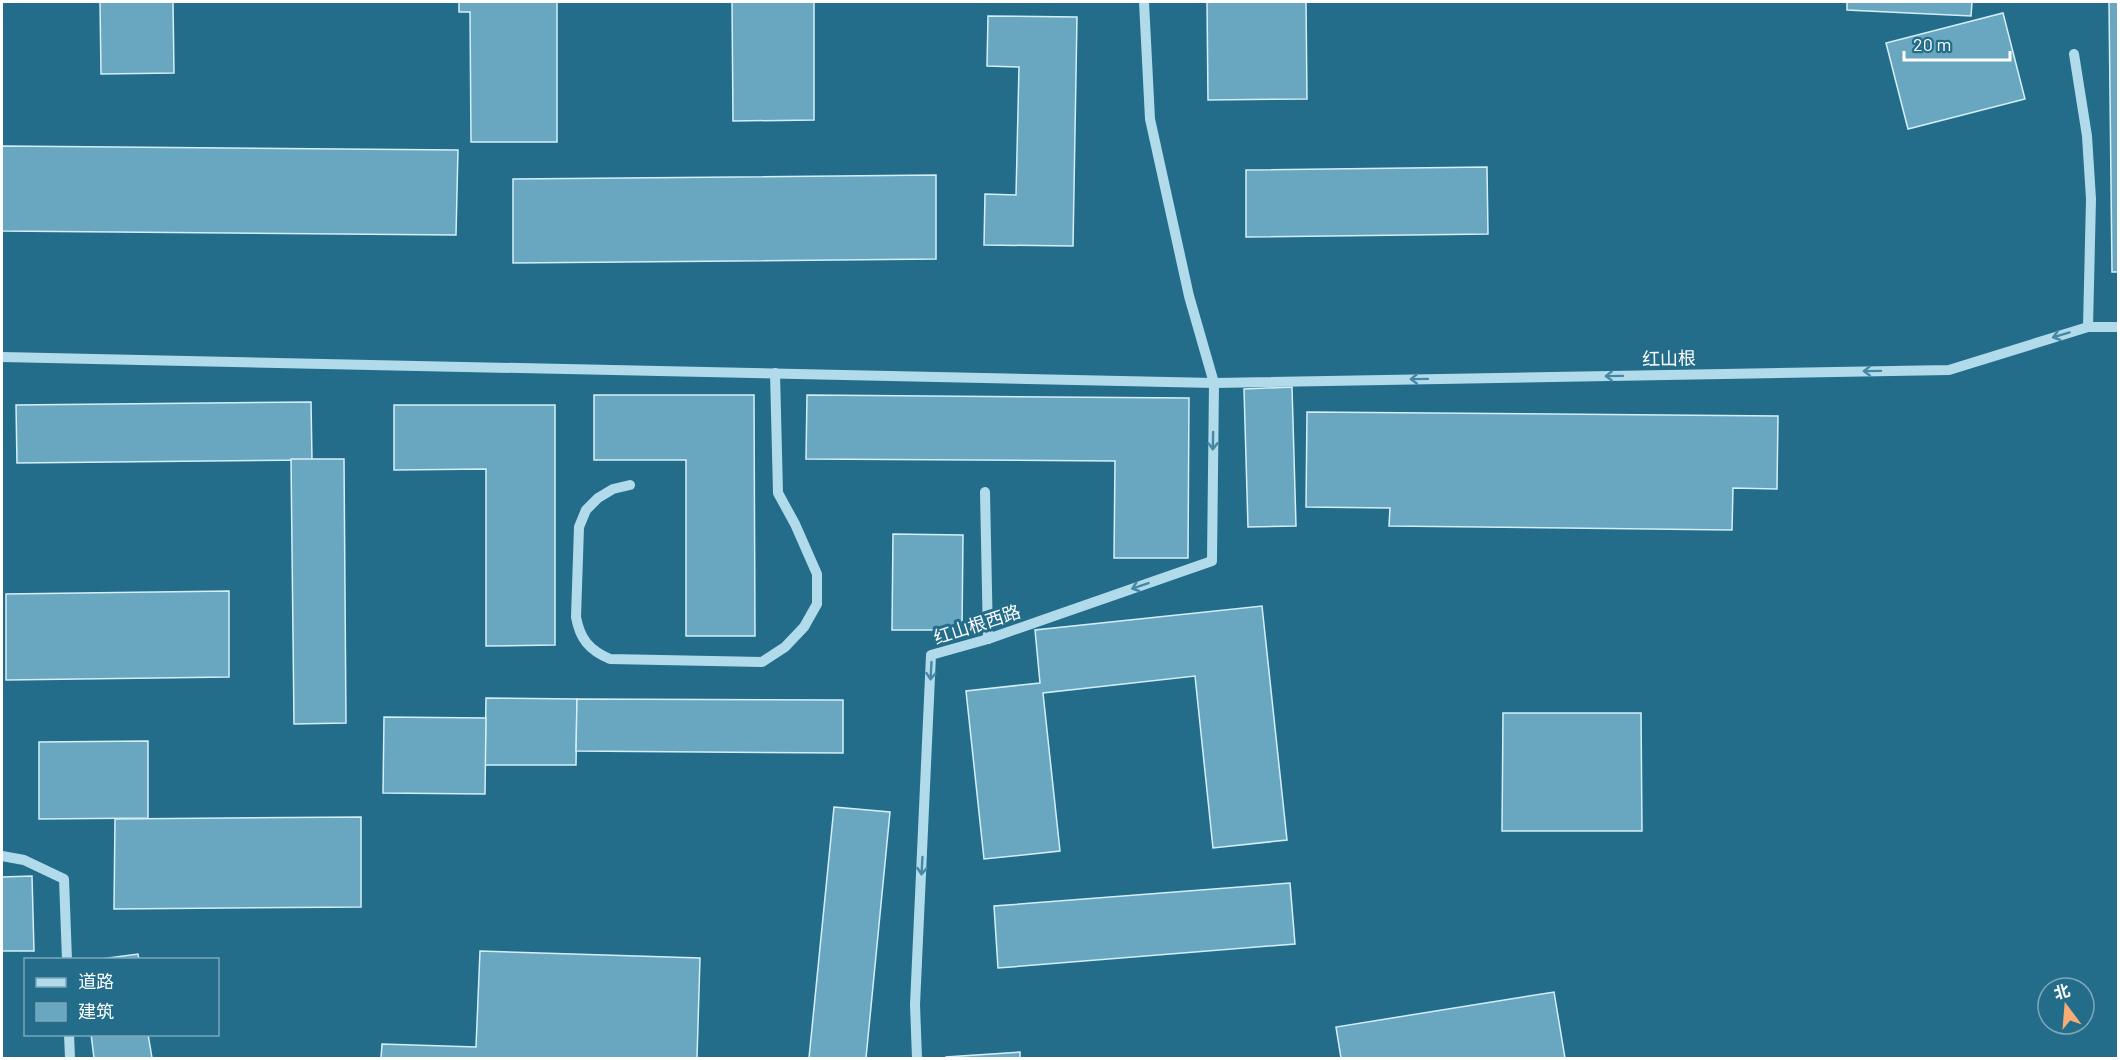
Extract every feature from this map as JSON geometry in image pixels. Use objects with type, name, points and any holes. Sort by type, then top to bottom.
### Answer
[{"type":"street","points":[[1144,2],[1150,119],[1189,296],[1214,382]]},
{"type":"street","points":[[2074,54],[2087,136],[2091,199],[2088,327]]},
{"type":"street","name":"红山根","points":[[2,357],[1214,382],[1949,370],[2088,327],[2118,327]]},
{"type":"street","points":[[630,485],[613,489],[598,498],[586,510],[579,527],[576,617],[579,631],[586,644],[596,653],[610,659],[762,662],[785,647],[804,627],[817,604],[817,573],[778,493],[775,373]]},
{"type":"street","name":"红山根西路","points":[[917,1059],[915,1005],[932,654],[988,639],[1212,561],[1214,382]]},
{"type":"street","points":[[985,492],[988,639]]},
{"type":"street","points":[[2,856],[24,860],[64,879],[67,958]]},
{"type":"street","points":[[69,1036],[70,1059]]},
{"type":"building","points":[[100,2],[173,2],[174,73],[101,74]]},
{"type":"building","points":[[459,2],[557,2],[557,142],[471,142],[470,12],[459,12]]},
{"type":"building","points":[[732,2],[814,2],[814,120],[733,121]]},
{"type":"building","points":[[1207,2],[1306,2],[1307,99],[1208,100]]},
{"type":"building","points":[[1847,2],[1972,2],[1971,16],[1847,10]]},
{"type":"building","points":[[2109,2],[2118,2],[2118,272],[2112,272]]},
{"type":"building","points":[[2003,13],[2025,99],[1908,129],[1886,43]]},
{"type":"building","points":[[988,16],[1077,17],[1073,246],[984,245],[985,194],[1016,195],[1019,67],[987,66]]},
{"type":"building","points":[[2,146],[458,150],[456,235],[2,231]]},
{"type":"building","points":[[1487,167],[1488,234],[1246,237],[1246,170]]},
{"type":"building","points":[[936,175],[936,259],[513,263],[513,179]]},
{"type":"building","points":[[1292,387],[1296,526],[1248,527],[1244,389]]},
{"type":"building","points":[[594,395],[754,395],[755,636],[686,636],[686,460],[594,460]]},
{"type":"building","points":[[807,395],[1189,398],[1188,558],[1114,558],[1115,461],[806,459]]},
{"type":"building","points":[[311,402],[312,460],[17,463],[16,405]]},
{"type":"building","points":[[394,405],[555,405],[555,645],[486,646],[486,469],[394,470]]},
{"type":"building","points":[[1307,412],[1778,416],[1777,489],[1733,488],[1732,530],[1389,526],[1390,508],[1306,507]]},
{"type":"building","points":[[291,459],[344,459],[346,723],[294,724]]},
{"type":"building","points":[[893,534],[963,535],[962,630],[892,630]]},
{"type":"building","points":[[229,591],[229,677],[6,680],[6,594]]},
{"type":"building","points":[[1262,606],[1287,840],[1213,848],[1195,676],[1043,693],[1060,851],[984,859],[966,691],[1040,683],[1035,630]]},
{"type":"building","points":[[486,698],[577,699],[576,765],[485,765]]},
{"type":"building","points":[[577,699],[843,700],[843,753],[576,751]]},
{"type":"building","points":[[1503,713],[1641,713],[1642,831],[1502,831]]},
{"type":"building","points":[[384,717],[486,718],[485,794],[383,793]]},
{"type":"building","points":[[148,741],[148,818],[39,819],[39,742]]},
{"type":"building","points":[[834,807],[890,812],[866,1058],[809,1058]]},
{"type":"building","points":[[361,817],[361,907],[114,909],[115,819]]},
{"type":"building","points":[[32,876],[34,951],[2,951],[2,877]]},
{"type":"building","points":[[1290,883],[1295,944],[998,968],[994,906]]},
{"type":"building","points":[[480,951],[700,958],[697,1058],[381,1058],[382,1044],[476,1047]]},
{"type":"building","points":[[138,954],[139,958],[108,958]]},
{"type":"building","points":[[1554,992],[1565,1058],[1341,1058],[1336,1027]]},
{"type":"building","points":[[91,1036],[148,1036],[152,1058],[94,1058]]},
{"type":"building","points":[[1020,1052],[1020,1058],[946,1058],[946,1057]]}]
